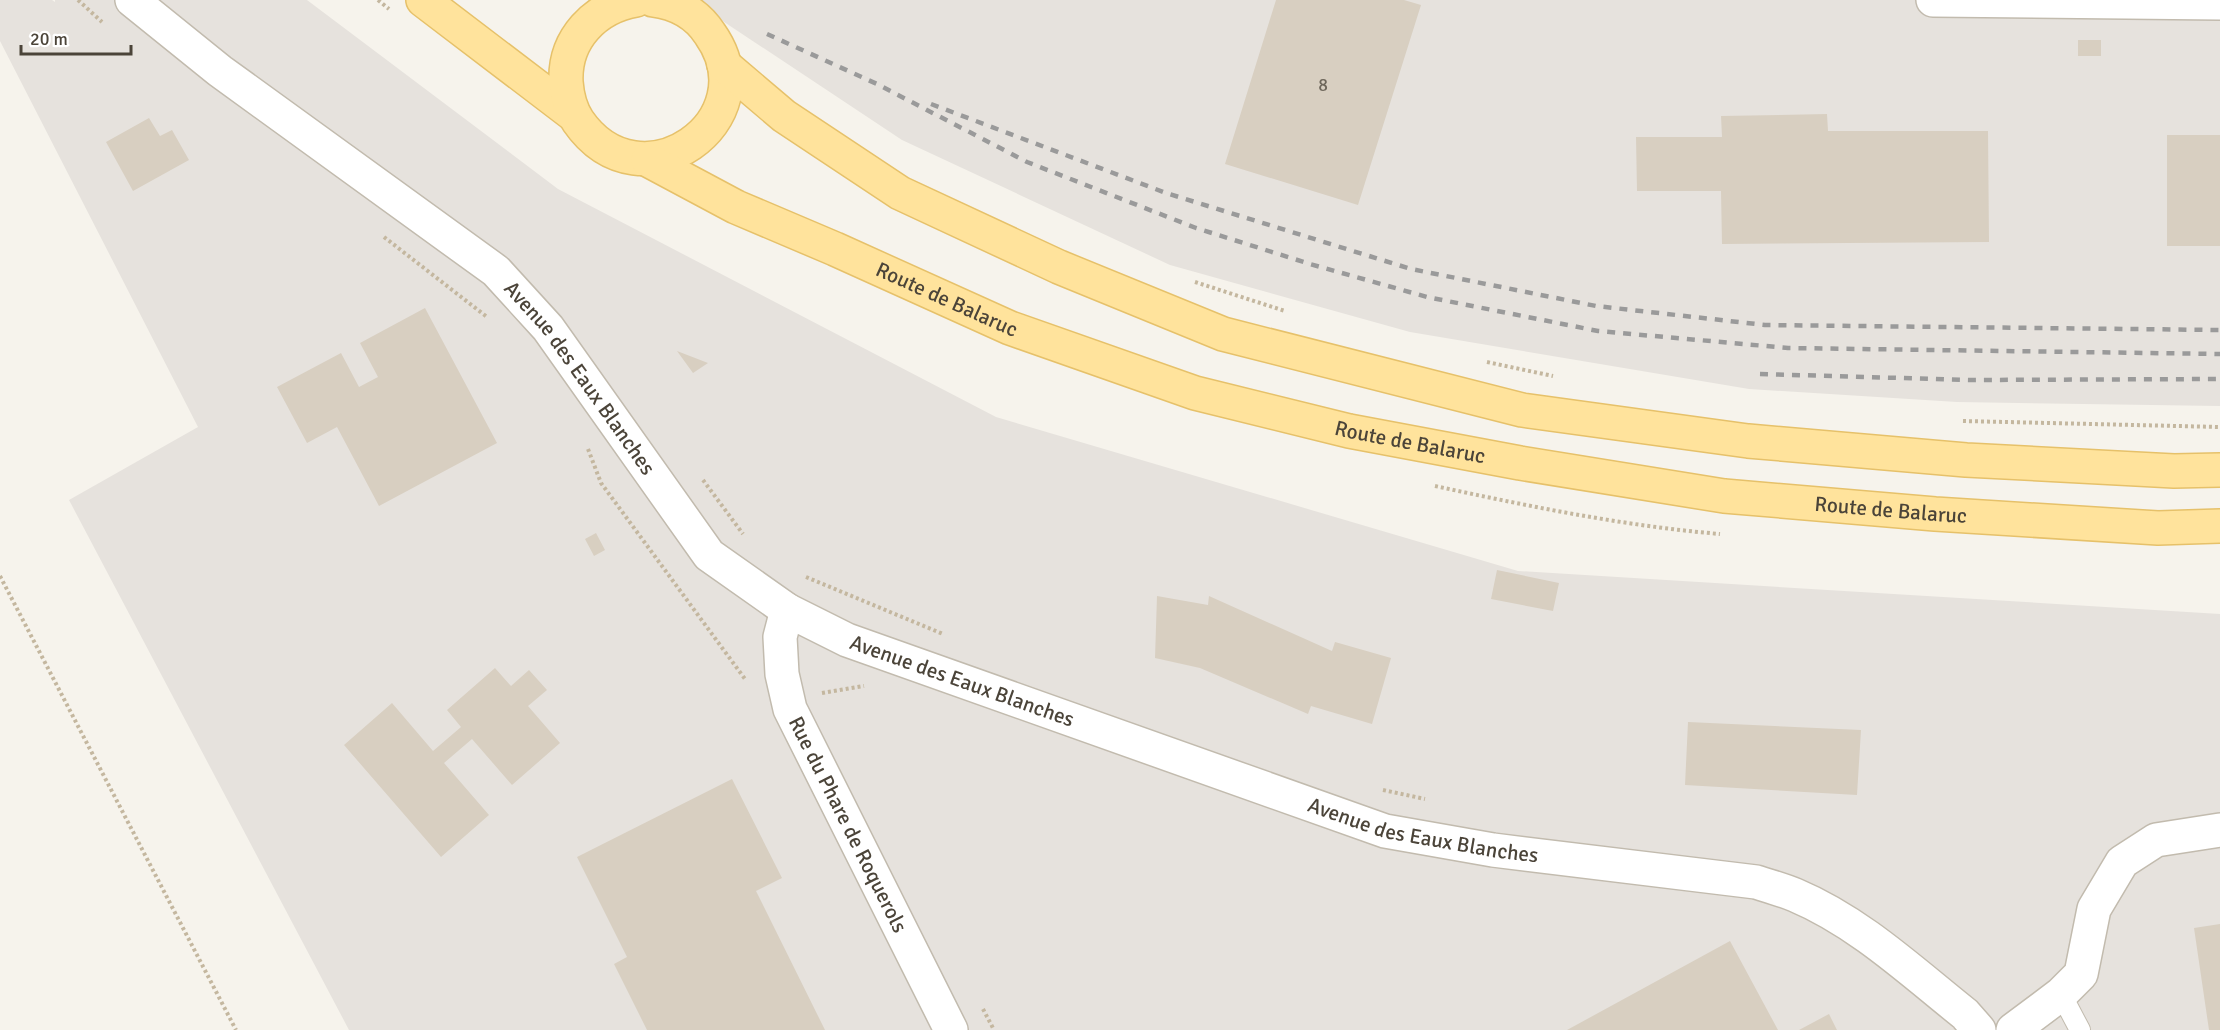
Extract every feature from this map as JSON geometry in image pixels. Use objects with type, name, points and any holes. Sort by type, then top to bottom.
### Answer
[{"type":"main road","points":[[423,0],[574,115]]},
{"type":"main road","points":[[636,0],[620,3],[600,13],[583,28],[571,48],[566,70],[567,93],[574,115],[586,134],[604,148],[626,157],[648,160],[670,156],[691,145],[708,130],[720,110],[725,88],[724,65],[717,43],[704,24],[687,10],[670,2]]},
{"type":"main road","points":[[724,65],[784,116],[900,193],[1059,267],[1223,334],[1522,410],[1556,415],[1748,441],[1966,460],[2174,471],[2220,470]]},
{"type":"main road","name":"Route de Balaruc","points":[[648,160],[736,207],[1010,328],[1195,393],[1349,431],[1520,463],[1724,496],[1935,514],[2158,528],[2220,526]]},
{"type":"street","name":"Avenue des Eaux Blanches","points":[[132,0],[220,72],[496,271],[548,328],[709,555],[787,610],[847,640],[1386,831],[1494,850],[1756,882],[1795,895],[1863,933],[1965,1014],[1979,1030]]},
{"type":"street","points":[[1933,0],[2220,3]]},
{"type":"street","name":"Rue du Phare de Roquerols","points":[[787,610],[780,637],[782,674],[790,709],[951,1030]]},
{"type":"street","points":[[2013,1030],[2061,994],[2081,974],[2094,909],[2122,862],[2156,840],[2220,830]]},
{"type":"lane","points":[[2061,994],[2080,1030]]},
{"type":"path","points":[[78,0],[103,23]]},
{"type":"path","points":[[377,231],[488,318]]},
{"type":"path","points":[[464,299],[496,271]]},
{"type":"path","points":[[1184,278],[1293,313]]},
{"type":"path","points":[[1480,360],[1558,377]]},
{"type":"path","points":[[1955,421],[2220,427]]},
{"type":"path","points":[[587,446],[601,483],[743,674],[747,684]]},
{"type":"path","points":[[700,477],[743,534],[751,540]]},
{"type":"path","points":[[802,575],[946,635]]},
{"type":"path","points":[[0,576],[236,1030]]},
{"type":"path","points":[[826,703],[822,692],[861,685],[872,688]]},
{"type":"path","points":[[1372,788],[1428,800]]},
{"type":"path","points":[[978,998],[994,1030]]},
{"type":"shaded area","points":[[0,0],[52,0],[55,2],[55,0],[307,0],[558,189],[996,417],[1518,571],[2220,614],[2220,1030],[349,1030],[69,500],[198,427],[0,41]]},
{"type":"shaded area","points":[[691,0],[2220,0],[2220,406],[1957,402],[1749,389],[1410,332],[1170,265],[902,140]]},
{"type":"building","points":[[1276,0],[1404,0],[1421,5],[1358,205],[1225,164]]},
{"type":"building","points":[[2078,40],[2101,40],[2101,56],[2078,56]]},
{"type":"building","points":[[1827,114],[1828,131],[1988,131],[1989,242],[1722,244],[1721,191],[1637,191],[1636,137],[1722,137],[1721,116]]},
{"type":"building","points":[[149,118],[160,136],[172,130],[189,160],[133,191],[106,142]]},
{"type":"building","points":[[2167,135],[2220,135],[2220,246],[2167,246]]},
{"type":"building","points":[[425,308],[497,443],[379,506],[337,427],[307,443],[277,387],[341,353],[359,387],[378,377],[360,343]]},
{"type":"building","points":[[677,351],[708,363],[693,373]]},
{"type":"building","points":[[596,533],[605,550],[594,556],[585,539]]},
{"type":"building","points":[[1497,570],[1559,583],[1553,611],[1491,599]]},
{"type":"building","points":[[1157,596],[1208,605],[1209,596],[1332,651],[1335,642],[1391,658],[1372,724],[1311,706],[1308,714],[1200,668],[1155,658]]},
{"type":"building","points":[[495,668],[511,686],[529,670],[547,690],[528,706],[560,743],[512,785],[472,739],[444,763],[489,815],[441,857],[344,745],[392,703],[433,751],[461,727],[447,710]]},
{"type":"building","points":[[1688,722],[1861,730],[1857,795],[1685,785]]},
{"type":"building","points":[[732,779],[782,878],[756,891],[825,1030],[647,1030],[614,964],[627,957],[577,857]]},
{"type":"building","points":[[2220,924],[2220,1030],[2209,1030],[2194,928]]},
{"type":"building","points":[[1730,941],[1778,1030],[1567,1030]]},
{"type":"building","points":[[1829,1014],[1837,1030],[1799,1030]]},
{"type":"railway","points":[[767,34],[877,84],[1027,162],[1196,228],[1310,264],[1427,297],[1598,331],[1788,348],[2220,354]]},
{"type":"railway","points":[[931,104],[1166,193],[1411,269],[1596,306],[1765,325],[2220,330]]},
{"type":"railway","points":[[1760,374],[1971,380],[2220,379]]}]
